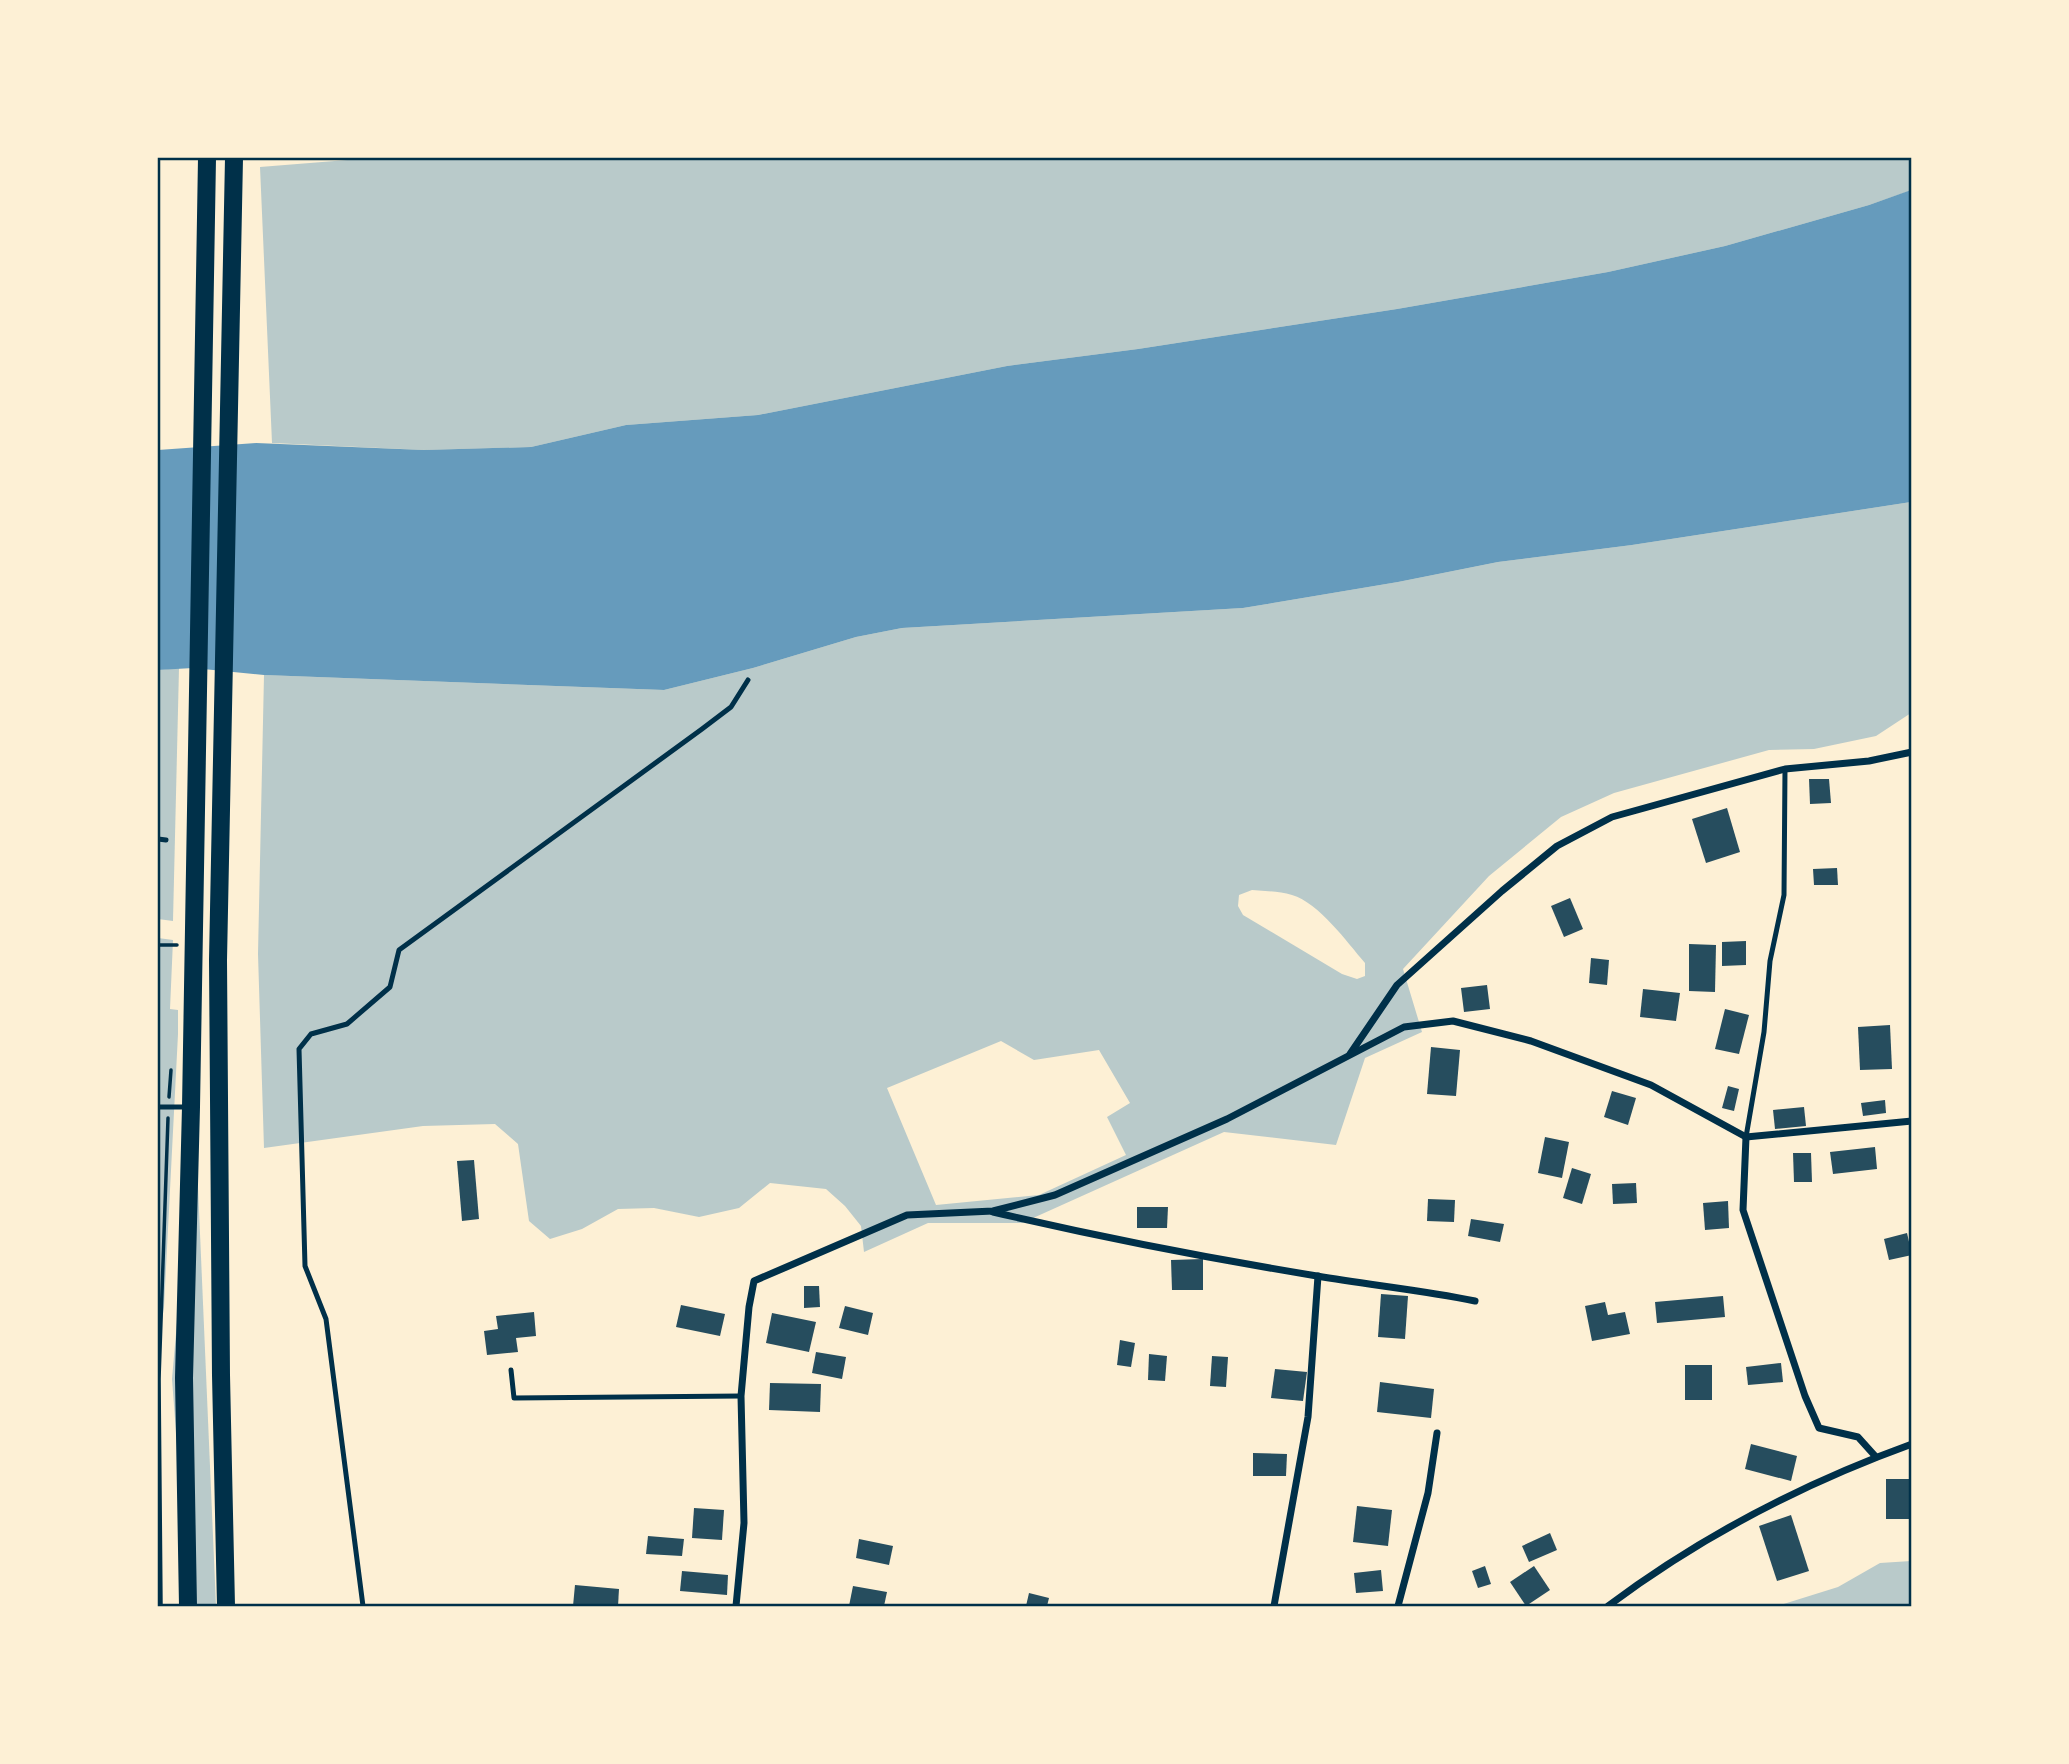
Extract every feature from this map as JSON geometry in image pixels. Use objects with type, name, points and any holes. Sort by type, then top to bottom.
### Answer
[{"type":"main road","points":[[188,1606],[184,1377],[207,158]]},
{"type":"main road","points":[[226,1606],[218,960],[234,158]]},
{"type":"street","points":[[1350,1055],[1397,985],[1557,846],[1612,817],[1785,769],[1868,761],[1912,752]]},
{"type":"street","points":[[737,1606],[744,1523],[741,1396],[754,1281],[907,1215],[993,1211],[1055,1195],[1227,1119],[1404,1027],[1453,1021],[1531,1041],[1651,1085],[1746,1137],[1912,1121]]},
{"type":"street","points":[[1746,1137],[1743,1210],[1805,1396],[1819,1428],[1858,1437],[1876,1457]]},
{"type":"street","points":[[993,1211],[1095,1236],[1318,1276],[1441,1293],[1475,1301]]},
{"type":"street","points":[[1273,1606],[1308,1417],[1318,1276]]},
{"type":"street","points":[[1398,1606],[1428,1493],[1437,1433]]},
{"type":"street","points":[[1608,1606],[1699,1545],[1766,1508],[1876,1457],[1912,1444]]},
{"type":"lane","points":[[363,1606],[326,1319],[305,1266],[299,1049],[311,1034],[347,1024],[390,986],[400,950],[712,722],[731,707],[748,680]]},
{"type":"lane","points":[[1746,1137],[1764,1032],[1770,961],[1784,895],[1785,769]]},
{"type":"lane","points":[[158,839],[166,840]]},
{"type":"lane","points":[[158,1107],[191,1107]]},
{"type":"lane","points":[[511,1370],[514,1398],[741,1396]]},
{"type":"path","points":[[161,1606],[159,1379],[171,1067]]},
{"type":"shaded area","points":[[372,158],[1911,158],[1912,190],[1725,246],[1608,272],[1397,309],[1138,349],[1007,366],[758,415],[626,425],[531,447],[424,450],[272,443],[260,167]]},
{"type":"shaded area","points":[[1911,502],[1911,713],[1876,736],[1814,749],[1769,750],[1614,793],[1561,817],[1489,876],[1403,969],[1422,1032],[1365,1058],[1336,1145],[1224,1132],[1022,1223],[928,1223],[864,1252],[861,1226],[845,1206],[826,1189],[770,1183],[739,1208],[699,1217],[654,1208],[618,1209],[582,1229],[550,1239],[529,1221],[518,1144],[495,1124],[423,1126],[264,1148],[258,954],[264,675],[664,690],[753,668],[856,637],[902,628],[1243,608],[1498,562],[1632,545]],"holes":[[[1252,890],[1287,894],[1312,906],[1332,924],[1365,963],[1365,976],[1357,979],[1342,974],[1243,915],[1238,906],[1239,895]],[[1001,1041],[1034,1060],[1099,1050],[1130,1103],[1107,1117],[1126,1155],[1039,1195],[936,1205],[887,1088]]]},
{"type":"shaded area","points":[[179,668],[173,921],[158,919],[158,670]]},
{"type":"shaded area","points":[[158,938],[173,940],[170,1009],[178,1010],[178,1034],[164,1307],[158,1346]]},
{"type":"shaded area","points":[[195,1117],[216,1606],[189,1606],[172,1379]]},
{"type":"shaded area","points":[[1911,1561],[1911,1606],[1777,1606],[1838,1587],[1880,1563]]},
{"type":"water","points":[[1911,190],[1911,502],[1632,545],[1498,562],[1243,608],[902,628],[856,637],[753,668],[664,690],[264,675],[193,668],[158,670],[158,450],[256,443],[424,450],[531,447],[626,425],[758,415],[1007,366],[1138,349],[1397,309],[1608,272],[1725,246],[1869,205]]},
{"type":"building","points":[[1809,779],[1829,779],[1831,803],[1810,804]]},
{"type":"building","points":[[1727,808],[1740,852],[1706,863],[1692,819]]},
{"type":"building","points":[[1837,868],[1838,885],[1814,885],[1813,869]]},
{"type":"building","points":[[1570,898],[1583,929],[1564,937],[1551,906]]},
{"type":"building","points":[[1746,941],[1746,965],[1722,966],[1722,942]]},
{"type":"building","points":[[1689,944],[1716,945],[1715,992],[1689,991]]},
{"type":"building","points":[[1591,958],[1609,960],[1607,985],[1589,983]]},
{"type":"building","points":[[1487,985],[1490,1009],[1464,1012],[1461,988]]},
{"type":"building","points":[[1643,989],[1680,993],[1676,1021],[1640,1017]]},
{"type":"building","points":[[1725,1009],[1749,1015],[1739,1054],[1715,1049]]},
{"type":"building","points":[[1890,1025],[1892,1069],[1860,1070],[1858,1027]]},
{"type":"building","points":[[1431,1047],[1460,1050],[1456,1096],[1427,1094]]},
{"type":"building","points":[[1728,1086],[1739,1089],[1734,1111],[1722,1108]]},
{"type":"building","points":[[1612,1091],[1636,1098],[1628,1125],[1604,1117]]},
{"type":"building","points":[[1885,1100],[1886,1113],[1863,1116],[1861,1103]]},
{"type":"building","points":[[1804,1107],[1806,1126],[1775,1129],[1773,1110]]},
{"type":"building","points":[[1545,1137],[1569,1142],[1562,1178],[1538,1173]]},
{"type":"building","points":[[1875,1147],[1877,1169],[1833,1174],[1830,1152]]},
{"type":"building","points":[[1793,1153],[1811,1153],[1812,1182],[1794,1182]]},
{"type":"building","points":[[474,1160],[479,1219],[462,1221],[457,1161]]},
{"type":"building","points":[[1572,1168],[1591,1174],[1582,1204],[1563,1198]]},
{"type":"building","points":[[1636,1183],[1637,1203],[1613,1204],[1612,1184]]},
{"type":"building","points":[[1428,1199],[1455,1200],[1454,1222],[1427,1221]]},
{"type":"building","points":[[1728,1201],[1729,1228],[1705,1230],[1703,1203]]},
{"type":"building","points":[[1137,1207],[1168,1207],[1167,1228],[1137,1228]]},
{"type":"building","points":[[1471,1219],[1504,1224],[1500,1242],[1468,1236]]},
{"type":"building","points":[[1907,1233],[1912,1255],[1889,1260],[1884,1239]]},
{"type":"building","points":[[1203,1259],[1203,1290],[1172,1290],[1171,1260]]},
{"type":"building","points":[[804,1286],[819,1286],[820,1307],[804,1308]]},
{"type":"building","points":[[1381,1294],[1408,1296],[1405,1339],[1378,1337]]},
{"type":"building","points":[[1723,1296],[1725,1317],[1657,1323],[1655,1302]]},
{"type":"building","points":[[1605,1302],[1608,1315],[1625,1312],[1630,1334],[1592,1341],[1585,1306]]},
{"type":"building","points":[[681,1305],[725,1314],[720,1336],[676,1327]]},
{"type":"building","points":[[845,1306],[873,1313],[868,1335],[839,1328]]},
{"type":"building","points":[[534,1312],[536,1336],[516,1338],[518,1352],[487,1355],[484,1331],[498,1329],[496,1316]]},
{"type":"building","points":[[772,1313],[816,1322],[809,1352],[766,1343]]},
{"type":"building","points":[[1120,1340],[1135,1343],[1131,1367],[1117,1365]]},
{"type":"building","points":[[816,1352],[846,1357],[842,1379],[812,1373]]},
{"type":"building","points":[[1149,1354],[1167,1356],[1165,1381],[1148,1380]]},
{"type":"building","points":[[1212,1356],[1228,1357],[1226,1387],[1210,1386]]},
{"type":"building","points":[[1781,1363],[1783,1382],[1748,1385],[1746,1367]]},
{"type":"building","points":[[1685,1365],[1712,1365],[1712,1400],[1685,1400]]},
{"type":"building","points":[[1275,1369],[1307,1372],[1303,1401],[1271,1398]]},
{"type":"building","points":[[1380,1382],[1434,1389],[1431,1418],[1377,1412]]},
{"type":"building","points":[[770,1383],[821,1384],[820,1412],[769,1410]]},
{"type":"building","points":[[1751,1444],[1797,1456],[1791,1481],[1745,1469]]},
{"type":"building","points":[[1253,1453],[1287,1454],[1286,1476],[1253,1476]]},
{"type":"building","points":[[1886,1479],[1912,1479],[1912,1519],[1886,1519]]},
{"type":"building","points":[[1357,1506],[1392,1510],[1388,1546],[1353,1542]]},
{"type":"building","points":[[694,1508],[724,1510],[722,1540],[692,1538]]},
{"type":"building","points":[[1791,1515],[1809,1571],[1777,1581],[1759,1526]]},
{"type":"building","points":[[1550,1533],[1557,1550],[1529,1562],[1522,1546]]},
{"type":"building","points":[[648,1536],[684,1539],[682,1556],[646,1554]]},
{"type":"building","points":[[859,1539],[893,1546],[889,1565],[856,1558]]},
{"type":"building","points":[[1485,1566],[1491,1584],[1478,1588],[1472,1571]]},
{"type":"building","points":[[1534,1566],[1550,1590],[1526,1606],[1510,1582]]},
{"type":"building","points":[[1381,1570],[1383,1591],[1356,1593],[1354,1573]]},
{"type":"building","points":[[682,1571],[728,1575],[727,1595],[680,1591]]},
{"type":"building","points":[[575,1585],[619,1589],[618,1606],[573,1606]]},
{"type":"building","points":[[853,1586],[887,1592],[884,1606],[849,1606]]},
{"type":"building","points":[[1029,1593],[1049,1598],[1047,1606],[1026,1606]]}]
